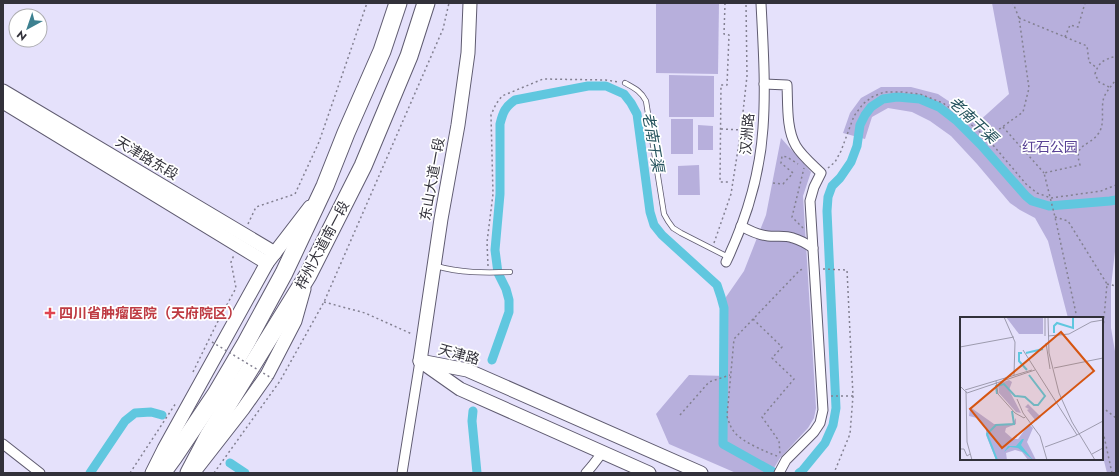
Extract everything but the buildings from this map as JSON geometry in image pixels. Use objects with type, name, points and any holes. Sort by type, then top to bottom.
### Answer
[{"type":"highway","name":"梓州大道南一段","points":[[162,473],[216,394],[246,344],[284,274],[325,186],[346,133],[382,51],[398,3]]},
{"type":"highway","name":"梓州大道南一段","points":[[189,473],[209,435],[308,275],[363,166],[409,56],[426,3]]},
{"type":"street","name":"东山大道一段","points":[[420,361],[441,219],[459,118],[468,52],[470,3]]},
{"type":"street","name":"汉洲路","points":[[727,259],[742,226],[750,197],[758,165],[763,128],[764,84],[761,3]]},
{"type":"street","points":[[764,84],[787,85],[790,131],[801,152],[821,173],[814,187],[810,201],[823,410],[820,423],[814,432],[786,460],[779,472]]},
{"type":"street","name":"天津路东段","points":[[3,91],[275,253]]},
{"type":"street","name":"天津路东段","points":[[3,102],[267,264]]},
{"type":"street","points":[[152,473],[267,264],[325,186]]},
{"type":"street","points":[[742,226],[758,234],[793,238],[813,248]]},
{"type":"street","points":[[194,473],[267,375],[295,321],[308,275]]},
{"type":"street","points":[[402,473],[420,361]]},
{"type":"street","name":"天津路","points":[[420,361],[460,389],[649,473]]},
{"type":"street","name":"天津路","points":[[420,361],[466,370],[701,473]]},
{"type":"street","points":[[3,444],[40,473]]},
{"type":"street","points":[[586,473],[602,453]]},
{"type":"lane","points":[[625,83],[643,94],[646,100],[664,214],[668,221],[673,228],[712,249],[727,259]]},
{"type":"lane","points":[[434,266],[451,270],[489,273],[510,272]]},
{"type":"path","points":[[214,473],[280,381],[324,302],[443,29],[449,3]]},
{"type":"path","points":[[725,3],[724,34],[729,35],[727,85],[721,85],[720,182],[729,182]]},
{"type":"path","points":[[712,249],[731,194],[741,130],[748,76],[746,3]]},
{"type":"path","points":[[987,138],[1023,112],[1029,88],[1018,18],[1014,3]]},
{"type":"path","points":[[1065,37],[1070,25],[1078,27],[1085,3]]},
{"type":"path","points":[[1018,18],[1087,46],[1089,62],[1097,68]]},
{"type":"path","points":[[1109,88],[1099,82],[1095,74],[1102,61],[1116,54],[1116,48]]},
{"type":"path","points":[[489,273],[487,242],[493,194],[491,116],[496,104],[502,96],[543,79],[606,80],[625,83]]},
{"type":"path","points":[[1044,173],[1080,165],[1078,153],[1080,148],[1098,135],[1101,129],[1104,98],[1116,79]]},
{"type":"path","points":[[821,173],[835,162],[841,151],[854,116],[863,104],[872,97],[884,92],[902,92],[920,94],[943,103],[962,116],[987,138],[1026,184],[1037,193],[1051,198],[1101,191],[1116,185]]},
{"type":"path","points":[[1003,126],[1044,173],[1051,198],[1077,317]]},
{"type":"path","points":[[721,129],[741,130]]},
{"type":"path","points":[[773,183],[783,184],[793,173],[780,163],[782,156],[787,157],[798,164]]},
{"type":"path","points":[[804,168],[792,217],[806,231]]},
{"type":"path","points":[[1055,217],[1068,221],[1107,284],[1103,329]]},
{"type":"path","points":[[815,269],[847,270],[853,396],[850,434],[834,473]]},
{"type":"path","points":[[753,319],[782,347],[772,358],[794,379],[762,417],[779,441],[780,458],[736,435],[730,425],[727,416],[734,339],[753,319],[800,270]]},
{"type":"path","points":[[1107,284],[1116,286]]},
{"type":"path","points":[[324,302],[365,313],[423,339]]},
{"type":"path","points":[[212,342],[273,378]]},
{"type":"path","points":[[680,415],[709,382],[731,374]]},
{"type":"path","points":[[822,396],[853,396]]},
{"type":"path","points":[[1103,408],[1116,418]]},
{"type":"path","points":[[1103,432],[1112,473]]},
{"type":"green space","points":[[656,3],[719,3],[718,74],[656,73]]},
{"type":"green space","name":"红石公园","points":[[992,3],[1116,3],[1116,243],[1111,286],[1111,328],[1116,357],[1116,473],[1107,473],[1103,457],[1103,317],[1068,317],[1048,241],[1035,218],[1010,203],[951,136],[930,121],[912,112],[888,108],[872,117],[865,139],[843,133],[850,113],[861,98],[881,87],[911,87],[938,94],[977,123],[1009,94]]},
{"type":"green space","points":[[669,75],[714,76],[714,117],[669,117]]},
{"type":"green space","points":[[671,119],[693,119],[693,154],[671,154]]},
{"type":"green space","points":[[698,125],[713,126],[713,150],[698,150]]},
{"type":"green space","points":[[781,138],[811,172],[803,196],[816,408],[814,418],[808,428],[780,458],[771,473],[736,473],[669,444],[656,414],[689,375],[727,376],[726,297],[744,271],[766,215]]},
{"type":"green space","points":[[699,165],[700,195],[678,195],[678,166]]},
{"type":"waterway","name":"老南干渠","points":[[492,360],[509,312],[509,300],[506,289],[498,273],[495,250],[500,194],[500,124],[503,113],[515,100],[588,86],[606,86],[624,94],[637,114],[650,212],[654,225],[662,235],[717,285],[721,297],[724,308],[723,444],[775,473]]},
{"type":"waterway","name":"老南干渠","points":[[799,473],[825,443],[833,425],[836,408],[827,211],[828,197],[832,186],[840,178],[851,162],[857,146],[860,125],[871,107],[883,99],[897,97],[920,99],[939,107],[957,121],[981,145],[1032,201],[1049,206],[1116,200]]},
{"type":"waterway","name":"老南干渠","points":[[473,411],[472,421],[477,473]]},
{"type":"waterway","name":"老南干渠","points":[[90,473],[125,421],[135,413],[151,412],[162,415]]},
{"type":"waterway","name":"老南干渠","points":[[230,463],[245,473]]},
{"type":"place","name":"四川省肿瘤医院（天府院区）","points":[[50,313]]}]
